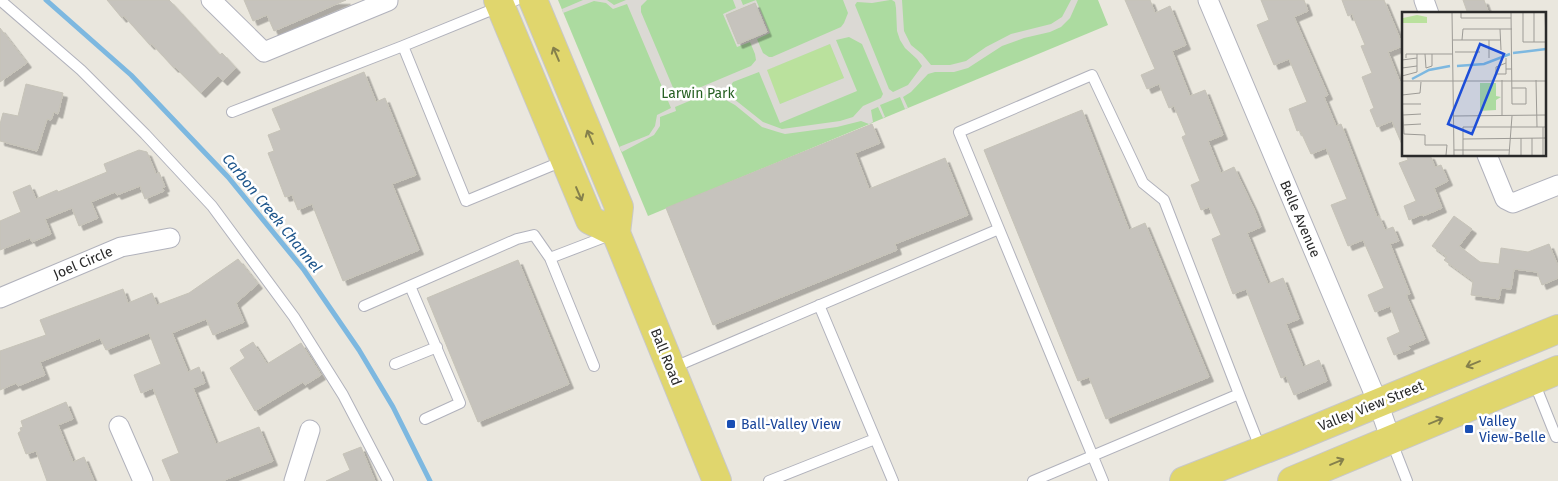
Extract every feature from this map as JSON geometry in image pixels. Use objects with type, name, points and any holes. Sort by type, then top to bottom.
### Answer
[{"type":"main road","name":"Ball Road","points":[[533,0],[619,206],[616,233],[717,481]]},
{"type":"main road","points":[[505,2],[590,220],[616,233]]},
{"type":"main road","name":"Valley View Street","points":[[1184,481],[1558,329]]},
{"type":"main road","points":[[1292,481],[1558,370]]},
{"type":"street","points":[[211,0],[264,52],[388,2],[388,0]]},
{"type":"street","name":"Belle Avenue","points":[[1208,0],[1378,403],[1391,440]]},
{"type":"street","points":[[1424,0],[1429,12]]},
{"type":"street","points":[[1487,156],[1505,200],[1512,203],[1558,185]]},
{"type":"street","name":"Joel Circle","points":[[0,298],[121,247],[170,238]]},
{"type":"street","points":[[119,426],[143,481]]},
{"type":"street","points":[[294,481],[310,430]]},
{"type":"lane","points":[[0,0],[81,70],[145,134],[212,206],[294,317],[343,394],[388,481]]},
{"type":"lane","points":[[232,112],[403,46],[505,2]]},
{"type":"lane","points":[[403,46],[466,201],[565,160]]},
{"type":"lane","points":[[1103,481],[959,132],[1092,75],[1143,183],[1164,200],[1261,451]]},
{"type":"lane","points":[[671,368],[999,229]]},
{"type":"lane","points":[[550,258],[616,233]]},
{"type":"lane","points":[[364,306],[517,239],[534,235],[550,258],[594,366]]},
{"type":"lane","points":[[410,286],[460,403],[425,419]]},
{"type":"lane","points":[[819,305],[893,481]]},
{"type":"lane","points":[[395,364],[437,347]]},
{"type":"lane","points":[[1534,381],[1556,437]]},
{"type":"lane","points":[[1033,481],[1239,394]]},
{"type":"lane","points":[[769,481],[783,478],[875,439]]},
{"type":"lane","points":[[1391,440],[1407,481]]},
{"type":"green space","name":"Larwin Park","points":[[558,0],[1098,0],[1108,25],[648,216]]},
{"type":"green space","points":[[830,44],[844,78],[780,104],[766,70]]},
{"type":"shaded area","points":[[583,0],[607,0],[614,5],[626,0],[647,0],[641,6],[641,12],[674,90],[682,95],[751,66],[756,60],[750,42],[737,47],[723,14],[736,8],[733,0],[741,0],[743,5],[756,0],[770,33],[757,39],[763,53],[772,57],[841,27],[848,13],[843,0],[890,0],[872,3],[857,2],[855,5],[889,89],[893,92],[908,85],[922,66],[900,40],[897,31],[895,2],[892,0],[902,0],[904,31],[911,45],[931,65],[950,65],[966,61],[986,47],[1011,34],[1051,24],[1062,17],[1071,0],[1078,0],[1070,18],[1061,27],[1002,46],[968,68],[954,72],[928,74],[911,92],[903,97],[908,108],[905,109],[900,97],[880,105],[885,117],[883,118],[878,107],[871,110],[873,122],[869,124],[861,121],[837,127],[785,134],[762,127],[735,105],[715,95],[706,94],[675,107],[676,111],[660,117],[660,126],[654,135],[622,152],[619,147],[649,135],[655,126],[657,115],[671,108],[627,4],[613,9],[606,3],[594,1],[563,13],[562,9]],"holes":[[[755,3],[767,32],[738,44],[726,15]],[[849,37],[862,44],[883,94],[881,98],[863,106],[853,117],[840,121],[782,129],[763,122],[734,99],[730,93],[730,87],[733,82],[759,72],[780,123],[857,91],[836,40]],[[830,44],[844,78],[780,104],[767,70]]]},
{"type":"building","points":[[107,0],[169,0],[220,55],[222,53],[236,68],[223,81],[218,76],[201,93],[152,44],[150,45],[124,16],[122,18]]},
{"type":"building","points":[[244,0],[346,0],[274,31],[267,15],[253,21]]},
{"type":"building","points":[[1125,0],[1150,0],[1155,13],[1170,6],[1186,45],[1172,51],[1190,96],[1205,90],[1223,135],[1208,141],[1221,173],[1234,167],[1254,209],[1261,227],[1247,233],[1268,284],[1283,278],[1299,319],[1286,324],[1303,367],[1319,360],[1327,381],[1294,395],[1286,376],[1281,378],[1246,289],[1233,294],[1212,239],[1221,235],[1209,207],[1201,210],[1191,185],[1200,181],[1182,137],[1186,135],[1174,106],[1169,108],[1159,84],[1147,89],[1141,75],[1155,69]]},
{"type":"building","points":[[1261,0],[1304,0],[1308,11],[1294,17],[1328,95],[1324,97],[1336,126],[1341,124],[1377,217],[1379,216],[1385,230],[1393,227],[1399,241],[1390,244],[1410,294],[1406,295],[1425,339],[1408,346],[1410,349],[1394,355],[1387,338],[1400,332],[1390,306],[1375,312],[1368,295],[1384,288],[1363,240],[1348,246],[1331,205],[1347,199],[1326,148],[1311,154],[1300,130],[1297,131],[1289,109],[1307,102],[1289,59],[1274,65],[1257,25],[1269,20]]},
{"type":"building","points":[[1342,0],[1384,0],[1402,44],[1402,46],[1388,52],[1402,87],[1402,145],[1392,121],[1377,127],[1370,110],[1374,108],[1362,77],[1372,73],[1361,46],[1365,45],[1352,14],[1348,16]]},
{"type":"building","points":[[1463,0],[1484,0],[1488,12],[1467,12]]},
{"type":"building","points":[[755,3],[767,32],[738,44],[726,15]]},
{"type":"building","points":[[0,28],[27,63],[0,82]]},
{"type":"building","points":[[364,72],[376,102],[385,98],[416,175],[392,184],[419,250],[343,281],[312,204],[298,210],[292,195],[285,197],[268,153],[274,151],[268,135],[281,130],[272,109]]},
{"type":"building","points":[[26,84],[63,93],[58,114],[54,112],[51,120],[47,119],[37,151],[0,141],[0,124],[3,113],[18,116]]},
{"type":"building","points":[[1082,110],[1129,230],[1145,223],[1209,377],[1106,419],[1089,377],[1078,381],[984,150]]},
{"type":"building","points":[[872,124],[880,143],[855,153],[869,189],[945,158],[968,215],[895,244],[897,250],[713,325],[666,208]]},
{"type":"building","points":[[139,150],[147,152],[156,174],[159,172],[165,187],[162,188],[164,191],[145,199],[140,186],[117,195],[115,192],[91,202],[98,218],[79,226],[72,208],[45,219],[51,234],[32,242],[30,238],[0,250],[0,221],[21,212],[13,192],[30,185],[36,199],[57,190],[58,192],[107,172],[104,164]]},
{"type":"building","points":[[1406,156],[1430,156],[1435,167],[1441,165],[1448,181],[1434,188],[1442,208],[1409,220],[1404,206],[1416,201],[1399,163],[1408,160]]},
{"type":"building","points":[[1454,216],[1472,229],[1459,246],[1480,262],[1499,264],[1501,248],[1528,252],[1549,244],[1558,266],[1558,278],[1542,285],[1537,272],[1514,269],[1511,289],[1501,288],[1499,299],[1471,295],[1473,281],[1444,260],[1447,257],[1432,246]]},
{"type":"building","points":[[238,259],[258,284],[236,303],[244,322],[213,335],[206,319],[172,333],[188,372],[199,367],[205,383],[193,388],[216,444],[259,427],[273,461],[222,481],[171,481],[162,460],[179,453],[153,388],[141,393],[134,375],[161,364],[149,333],[106,350],[100,338],[40,362],[45,375],[18,386],[16,383],[0,390],[0,351],[46,335],[40,320],[123,289],[128,303],[152,293],[157,305],[189,293]]},
{"type":"building","points":[[518,260],[569,384],[478,422],[427,298]]},
{"type":"building","points":[[253,342],[267,364],[301,343],[321,375],[305,385],[303,382],[255,411],[230,368],[245,358],[240,350]]},
{"type":"building","points":[[66,402],[73,419],[58,425],[73,462],[84,457],[94,481],[47,481],[36,451],[26,454],[18,433],[21,431],[20,428],[23,427],[21,421]]},
{"type":"building","points":[[361,447],[375,481],[326,481],[350,470],[343,454]]},
{"type":"waterway","name":"Carbon Creek Channel","points":[[46,0],[131,75],[228,177],[304,270],[359,350],[393,407],[430,481]]},
{"type":"place","name":"Ball-Valley View","points":[[731,424]]},
{"type":"place","name":"Valley View-Belle","points":[[1469,429]]}]
